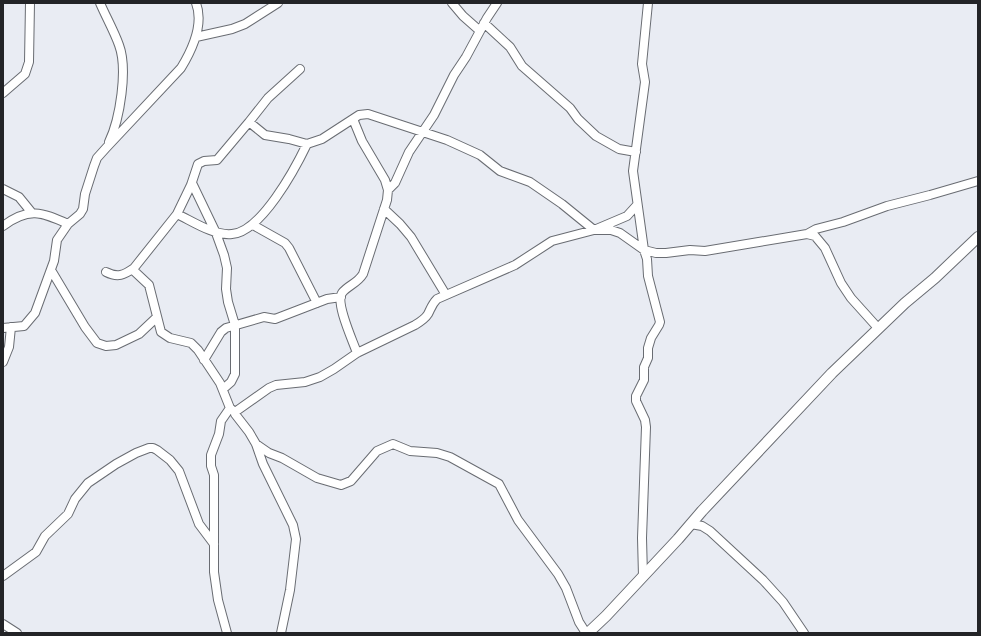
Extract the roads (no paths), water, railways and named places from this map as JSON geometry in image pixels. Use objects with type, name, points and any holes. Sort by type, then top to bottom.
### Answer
[{"type":"street","points":[[3,93],[25,74],[29,62],[30,3]]},
{"type":"street","points":[[100,3],[119,45],[123,61],[124,77],[119,109],[110,140],[106,148]]},
{"type":"street","points":[[3,362],[9,346],[7,328],[24,326],[35,314],[54,261],[57,240],[68,224],[80,214],[83,209],[85,194],[98,158],[181,68],[188,56],[196,37],[198,7],[196,3]]},
{"type":"street","points":[[196,37],[232,29],[245,24],[278,3]]},
{"type":"street","points":[[452,3],[463,16],[480,31]]},
{"type":"street","points":[[388,190],[395,183],[409,152],[434,115],[445,92],[497,3]]},
{"type":"street","points":[[643,576],[642,538],[646,427],[645,420],[636,401],[636,396],[644,380],[644,367],[648,358],[648,349],[660,322],[648,276],[647,259],[644,250],[633,171],[645,82],[642,64],[648,3]]},
{"type":"street","points":[[484,23],[510,47],[522,66],[570,108],[578,119],[596,136],[619,149],[636,152]]},
{"type":"street","points":[[106,272],[115,276],[125,274],[133,270],[177,214],[192,183],[198,164],[204,161],[217,160],[268,98],[300,69]]},
{"type":"street","points":[[249,122],[265,135],[307,144],[322,139],[360,115],[368,114],[466,148],[480,155],[500,170],[530,182],[562,204],[594,230],[611,230],[620,232],[644,250],[656,253],[690,250],[705,251],[807,234],[816,229],[843,222],[887,206],[978,181]]},
{"type":"street","points":[[353,119],[362,141],[385,180],[388,190],[384,209],[362,274],[359,280],[343,292],[341,297],[342,310],[357,353]]},
{"type":"street","points":[[177,214],[216,232],[232,234],[242,232],[252,225],[279,192],[296,166],[307,144]]},
{"type":"street","points":[[192,183],[216,232],[227,268],[226,289],[228,302],[235,325],[235,374],[231,382],[223,389]]},
{"type":"street","points":[[3,189],[19,197],[32,213]]},
{"type":"street","points":[[227,633],[218,600],[214,572],[214,475],[211,455],[219,434],[220,421],[233,410],[269,388],[276,385],[305,382],[320,377],[357,353],[423,320],[436,299],[515,265],[552,241],[594,230],[627,216],[638,206]]},
{"type":"street","points":[[384,209],[411,237],[446,295]]},
{"type":"street","points":[[3,226],[24,214],[32,213],[47,215],[68,224]]},
{"type":"street","points":[[252,225],[284,243],[289,248],[317,303]]},
{"type":"street","points":[[807,234],[815,236],[825,248],[841,283],[851,298],[878,328]]},
{"type":"street","points":[[256,444],[317,478],[341,485],[351,481],[377,451],[393,444],[410,451],[437,453],[450,457],[499,484],[518,520],[558,574],[566,588],[579,622],[587,633],[606,616],[832,373],[878,328],[978,237]]},
{"type":"street","points":[[51,270],[85,327],[97,343],[106,346],[116,346],[139,334],[156,318]]},
{"type":"street","points":[[133,270],[149,285],[156,318],[160,329],[170,338],[191,343],[198,350],[223,389],[236,416],[249,432],[256,444],[263,464],[293,525],[296,539],[290,590],[281,633]]},
{"type":"street","points":[[204,360],[221,332],[226,328],[264,317],[275,319],[327,299],[341,297]]},
{"type":"street","points":[[3,576],[36,552],[45,536],[68,514],[75,500],[88,483],[116,464],[148,448],[153,448],[166,457],[179,471],[199,524],[214,544]]},
{"type":"street","points":[[691,524],[702,526],[710,531],[763,580],[783,602],[804,633]]},
{"type":"street","points":[[3,624],[17,633]]}]
